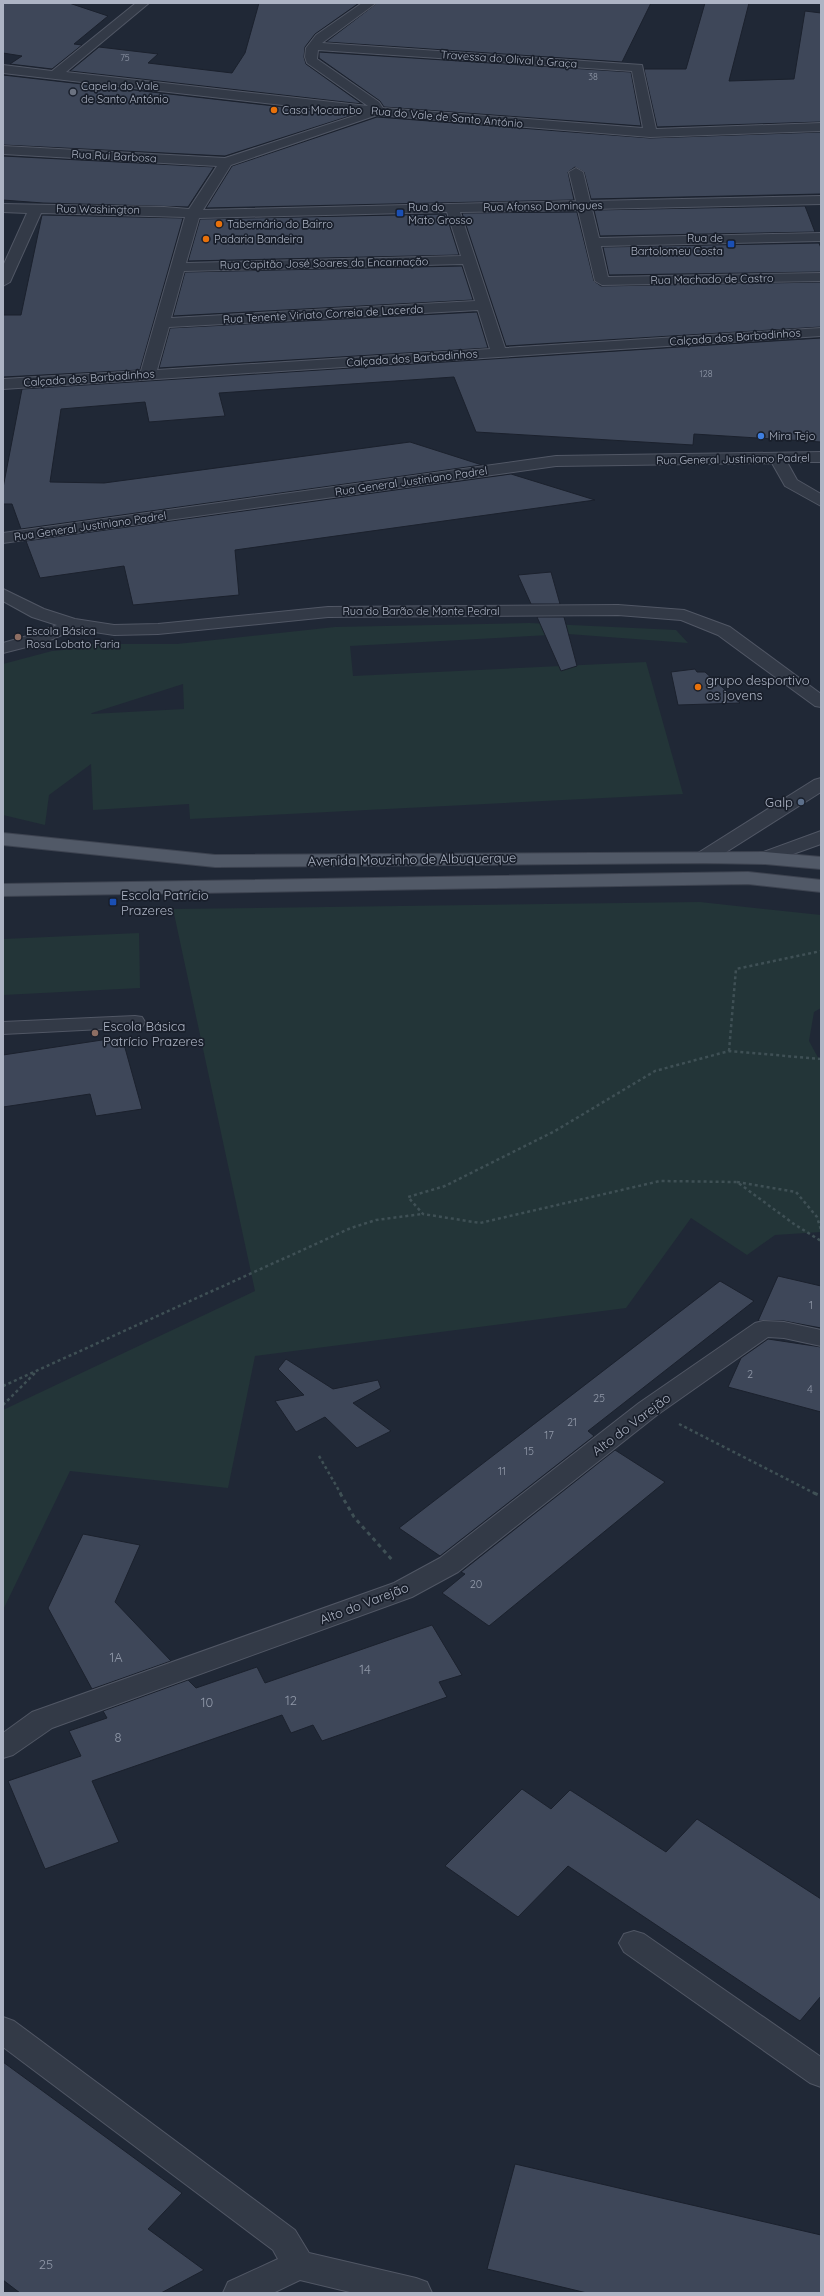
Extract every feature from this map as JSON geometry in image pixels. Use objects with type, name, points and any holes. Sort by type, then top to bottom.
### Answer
[{"type":"main road","name":"Avenida Mouzinho de Albuquerque","points":[[3,840],[215,861],[704,857],[765,858],[821,862]]},
{"type":"main road","name":"Avenida Mouzinho de Albuquerque","points":[[3,890],[748,878],[821,886]]},
{"type":"street","points":[[55,75],[143,3]]},
{"type":"street","points":[[148,374],[193,214],[226,162],[379,111],[374,105],[311,60],[310,51],[317,41],[370,3]]},
{"type":"street","name":"Travessa do Olival à Graça","points":[[314,46],[638,68],[650,133]]},
{"type":"street","name":"Rua do Vale de Santo António","points":[[3,70],[379,111],[650,133],[821,127]]},
{"type":"street","name":"Rua Rui Barbosa","points":[[3,150],[226,162]]},
{"type":"street","points":[[576,172],[582,205],[592,242],[821,237]]},
{"type":"street","points":[[818,200],[821,216]]},
{"type":"street","name":"Rua Afonso Domingues","points":[[193,214],[818,200]]},
{"type":"street","name":"Rua Washington","points":[[3,208],[164,211],[193,214]]},
{"type":"street","points":[[3,282],[36,208]]},
{"type":"street","points":[[452,208],[499,352]]},
{"type":"street","name":"Rua Machado de Castro","points":[[592,242],[602,281],[821,277]]},
{"type":"street","name":"Rua Capitão José Soares da Encarnação","points":[[178,267],[469,260]]},
{"type":"street","name":"Rua Tenente Viriato Correia de Lacerda","points":[[162,323],[484,305]]},
{"type":"street","name":"Calçada dos Barbadinhos","points":[[3,384],[821,332]]},
{"type":"street","name":"Rua General Justiniano Padrel","points":[[3,538],[556,461],[821,457]]},
{"type":"street","points":[[777,458],[791,483],[821,501]]},
{"type":"street","name":"Rua do Barão de Monte Pedral","points":[[3,594],[38,613],[73,624],[114,630],[158,629],[328,612],[618,610],[684,615],[724,631],[821,702]]},
{"type":"street","points":[[3,648],[40,638],[73,624]]},
{"type":"street","points":[[704,857],[821,784]]},
{"type":"street","points":[[765,858],[821,837]]},
{"type":"street","points":[[3,1028],[135,1022]]},
{"type":"street","name":"Alto do Varejão","points":[[3,1746],[42,1720],[403,1590],[449,1565],[648,1409],[762,1329],[784,1330],[821,1338]]},
{"type":"street","points":[[634,1943],[821,2074]]},
{"type":"street","points":[[3,2030],[284,2240],[299,2264]]},
{"type":"street","points":[[239,2293],[299,2264],[416,2293]]},
{"type":"path","points":[[729,1051],[736,969],[821,951]]},
{"type":"path","points":[[422,1214],[408,1197],[445,1186],[555,1131],[655,1071],[729,1051],[821,1059]]},
{"type":"path","points":[[3,1386],[351,1228],[376,1220],[422,1214],[480,1223],[660,1181],[737,1182],[796,1192],[816,1218],[821,1230]]},
{"type":"path","points":[[737,1182],[794,1224],[821,1241]]},
{"type":"path","points":[[3,1405],[38,1370]]},
{"type":"path","points":[[648,1409],[821,1496]]},
{"type":"path","points":[[319,1456],[354,1517],[395,1562]]},
{"type":"shaded area","points":[[529,623],[676,630],[688,643],[568,634],[350,646],[353,676],[646,662],[683,794],[190,819],[189,804],[93,810],[91,764],[49,795],[45,825],[3,815],[3,664],[52,651],[74,649],[91,644],[177,644],[335,627]],"holes":[[[183,684],[184,709],[91,714]]]},
{"type":"shaded area","points":[[700,902],[821,915],[821,1008],[814,1012],[809,1041],[821,1063],[821,1232],[775,1235],[747,1255],[691,1218],[626,1308],[255,1356],[228,1488],[70,1471],[3,1610],[3,1410],[255,1291],[173,909]]},
{"type":"shaded area","points":[[139,933],[140,988],[3,995],[3,939]]},
{"type":"building","points":[[3,3],[69,3],[108,16],[74,44],[82,45],[52,69],[10,64],[22,56],[3,53]]},
{"type":"building","points":[[259,3],[359,3],[315,34],[305,47],[304,57],[306,64],[362,104],[70,71],[99,47],[158,54],[148,63],[232,73],[245,53]]},
{"type":"building","points":[[377,3],[651,3],[622,62],[326,42]]},
{"type":"building","points":[[705,3],[749,3],[729,81],[794,79],[805,11],[821,13],[821,122],[657,127],[644,69],[686,69]]},
{"type":"building","points":[[319,52],[631,72],[641,126],[384,107],[380,101],[319,58]]},
{"type":"building","points":[[3,75],[353,115],[225,156],[3,145]]},
{"type":"building","points":[[377,117],[650,138],[821,132],[821,194],[591,199],[584,172],[575,167],[568,172],[574,200],[206,208],[232,166]]},
{"type":"building","points":[[3,156],[214,167],[188,207],[43,203],[3,200]]},
{"type":"building","points":[[805,206],[815,232],[600,236],[594,210]]},
{"type":"building","points":[[577,212],[594,281],[601,286],[821,282],[821,327],[506,346],[462,213]]},
{"type":"building","points":[[446,214],[459,255],[188,261],[200,219]]},
{"type":"building","points":[[42,215],[183,218],[140,370],[3,377],[3,315],[21,315]]},
{"type":"building","points":[[819,243],[821,248],[821,272],[609,275],[603,247]]},
{"type":"building","points":[[462,266],[473,300],[173,316],[185,272]]},
{"type":"building","points":[[477,312],[488,348],[159,368],[170,328]]},
{"type":"building","points":[[821,338],[821,442],[694,434],[693,445],[476,432],[454,377],[219,393],[225,416],[149,422],[145,402],[61,409],[50,482],[104,483],[410,442],[482,465],[21,529],[12,504],[3,504],[3,488],[22,389]]},
{"type":"building","points":[[511,474],[595,500],[235,550],[239,595],[133,605],[124,566],[40,578],[26,541]]},
{"type":"building","points":[[551,572],[560,604],[531,604],[518,575]]},
{"type":"building","points":[[537,617],[564,617],[577,666],[561,671]]},
{"type":"building","name":"grupo desportivo os jovens","points":[[695,669],[697,672],[705,672],[740,703],[678,705],[671,672]]},
{"type":"building","points":[[122,1037],[142,1109],[96,1116],[90,1094],[3,1107],[3,1055]]},
{"type":"building","points":[[778,1276],[821,1286],[821,1328],[784,1321],[758,1321]]},
{"type":"building","points":[[720,1281],[754,1301],[588,1431],[594,1436],[440,1556],[399,1528]]},
{"type":"building","points":[[768,1339],[821,1347],[821,1412],[728,1387],[741,1358]]},
{"type":"building","points":[[286,1359],[333,1389],[378,1380],[381,1388],[353,1403],[391,1431],[357,1448],[325,1417],[296,1432],[275,1401],[304,1395],[278,1369]]},
{"type":"building","points":[[615,1450],[665,1482],[489,1626],[442,1593],[465,1574],[461,1572]]},
{"type":"building","points":[[83,1534],[140,1545],[115,1602],[171,1661],[92,1689],[48,1608]]},
{"type":"building","points":[[432,1625],[462,1675],[439,1682],[447,1697],[322,1741],[313,1725],[291,1733],[282,1715],[92,1781],[119,1842],[45,1869],[8,1781],[81,1756],[69,1731],[107,1718],[103,1711],[188,1680],[196,1688],[257,1667],[265,1683]]},
{"type":"building","points":[[522,1789],[551,1809],[570,1790],[666,1852],[697,1819],[821,1899],[821,1996],[800,2021],[568,1866],[518,1917],[445,1866]]},
{"type":"building","points":[[3,2062],[182,2193],[148,2229],[204,2270],[161,2293],[20,2293],[3,2280]]},
{"type":"building","points":[[515,2164],[821,2235],[821,2293],[587,2293],[487,2269]]},
{"type":"place","name":"Capela do Vale de Santo António","points":[[73,92]]},
{"type":"place","name":"Casa Mocambo","points":[[274,110]]},
{"type":"place","name":"Rua do Mato Grosso","points":[[400,213]]},
{"type":"place","name":"Tabernário do Bairro","points":[[219,224]]},
{"type":"place","name":"Padaria Bandeira","points":[[206,239]]},
{"type":"place","name":"Rua de Bartolomeu Costa","points":[[731,244]]},
{"type":"place","name":"Mira Tejo","points":[[761,436]]},
{"type":"place","name":"Escola Básica Rosa Lobato Faria","points":[[18,637]]},
{"type":"place","name":"grupo desportivo os jovens","points":[[698,687]]},
{"type":"place","name":"Galp","points":[[801,802]]},
{"type":"place","name":"Escola Patrício Prazeres","points":[[113,902]]},
{"type":"place","name":"Escola Básica Patrício Prazeres","points":[[95,1033]]}]
